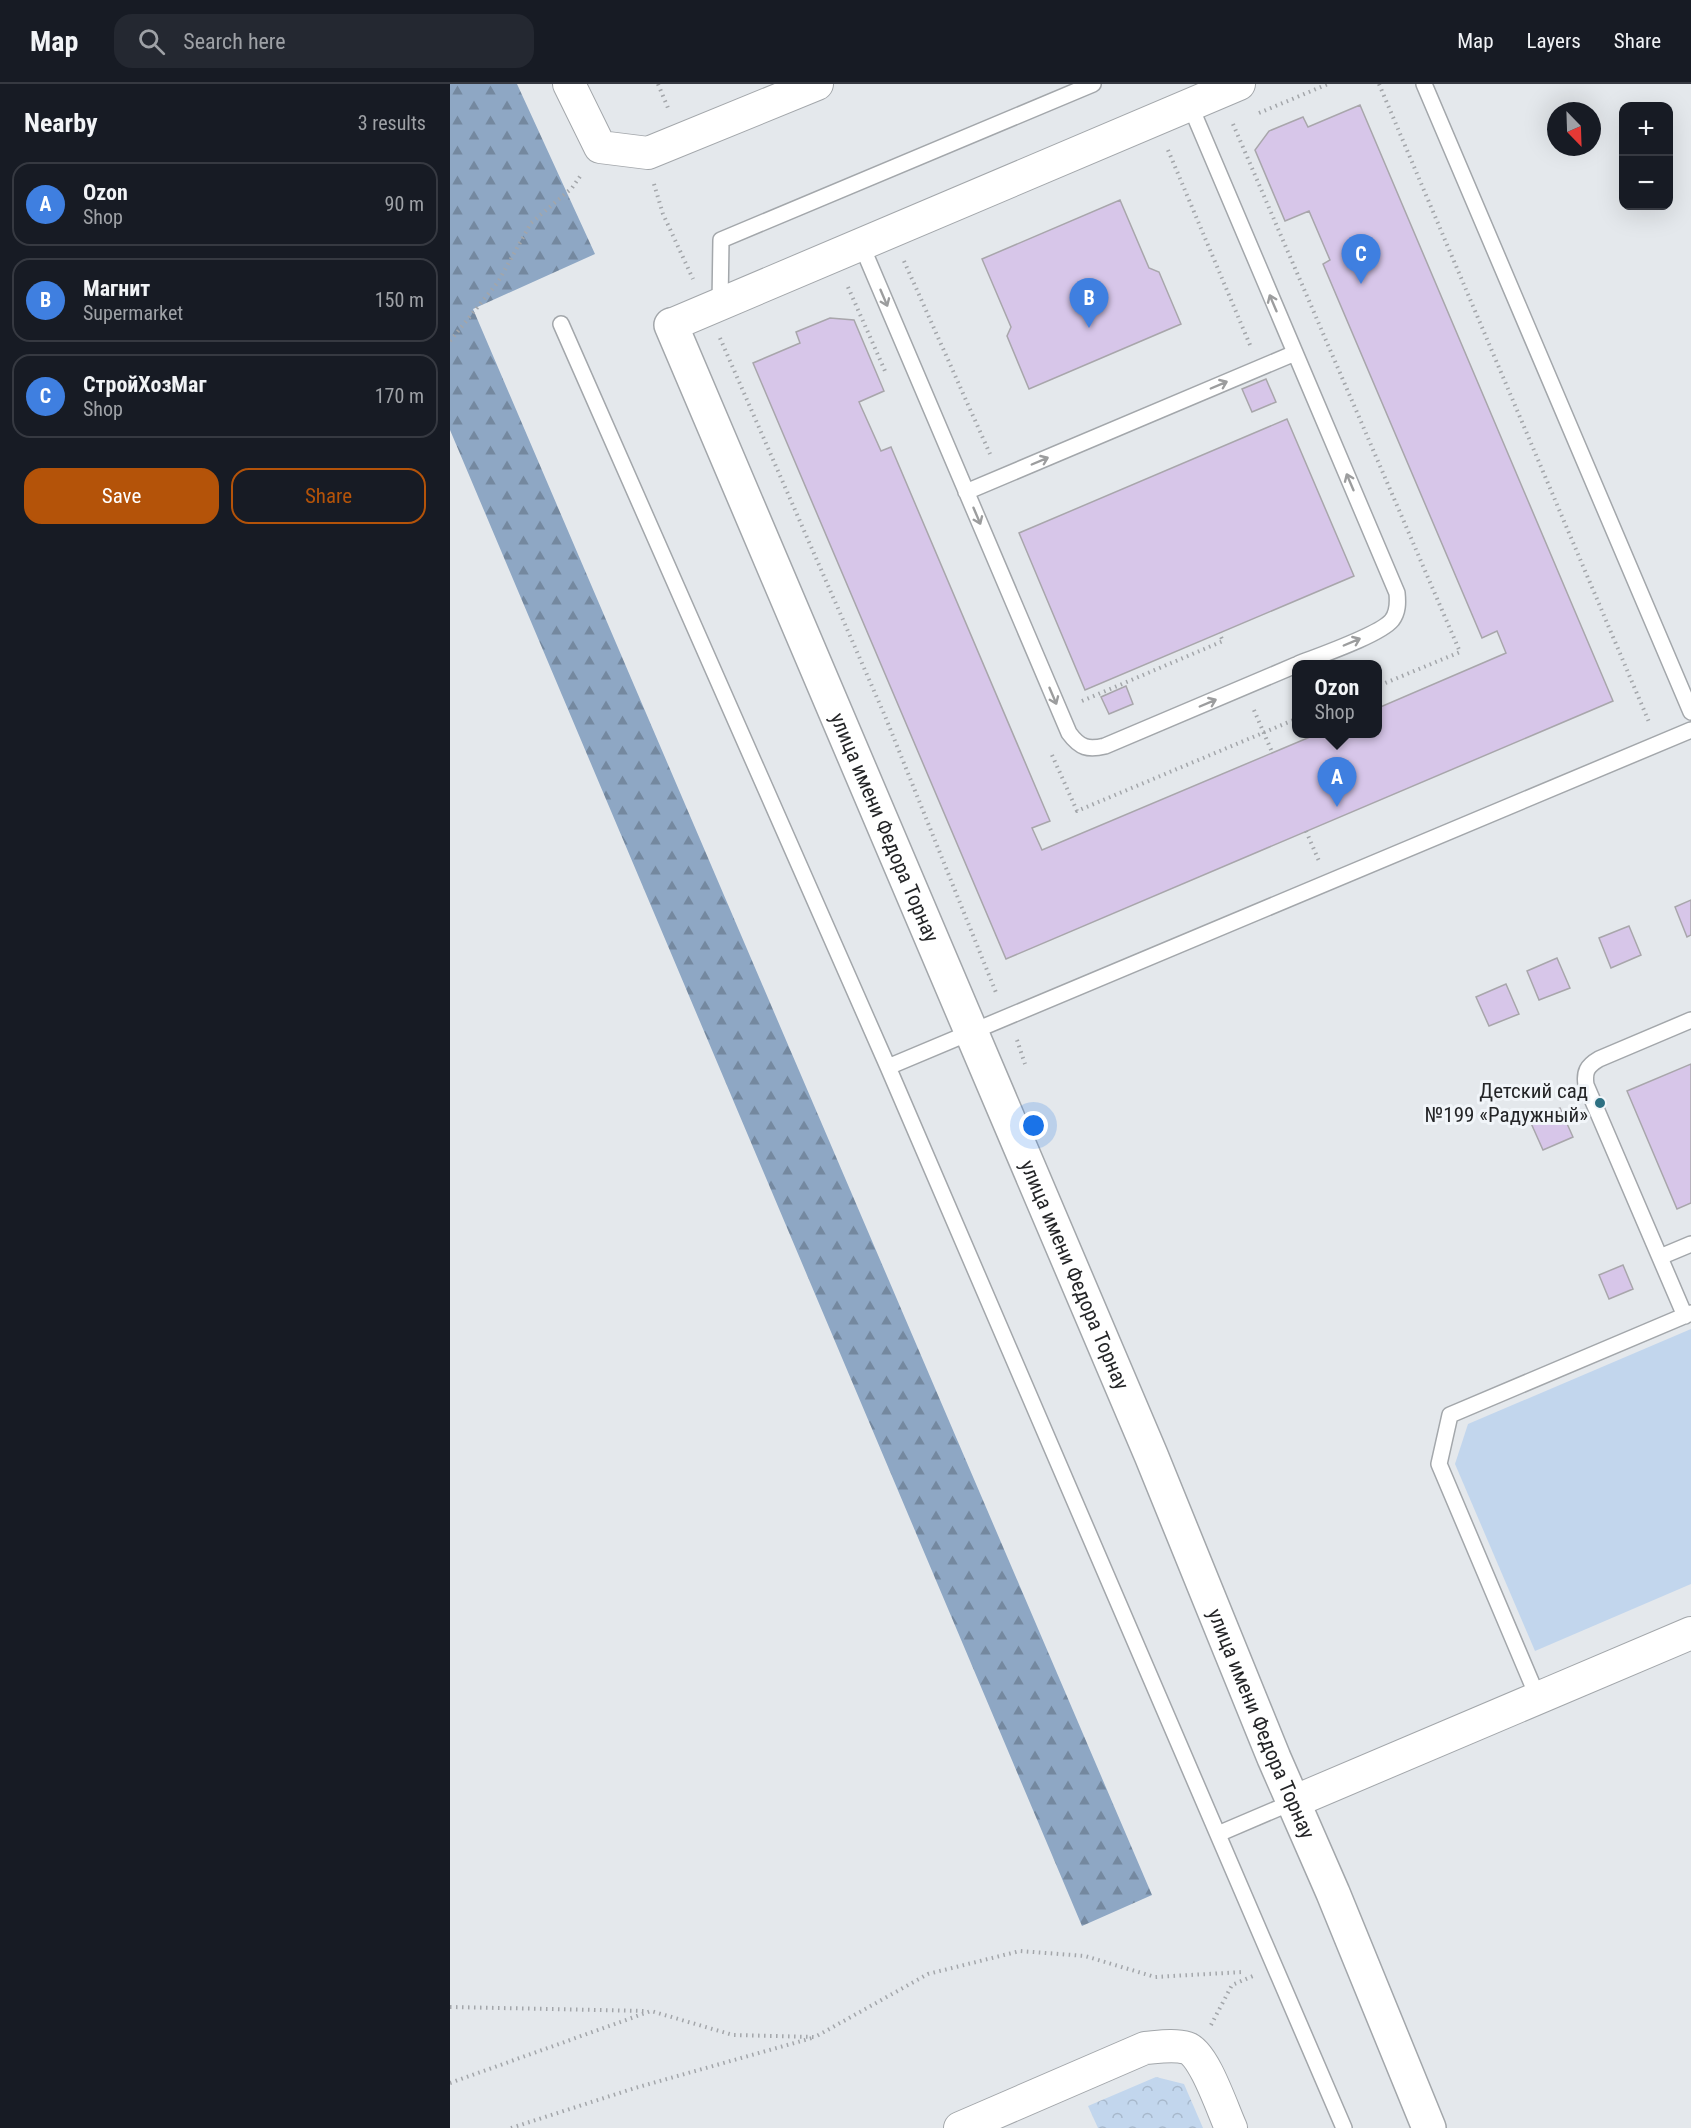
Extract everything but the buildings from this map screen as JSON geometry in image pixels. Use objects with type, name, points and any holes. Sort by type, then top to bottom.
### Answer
[{"type":"street","points":[[569,84],[600,147],[648,153],[817,84]]},
{"type":"street","points":[[671,325],[718,318],[861,244],[1239,84]]},
{"type":"street","name":"улица имени Федора Торнау","points":[[671,325],[1151,1455],[1429,2128]]},
{"type":"street","points":[[1293,1802],[1691,1633]]},
{"type":"street","points":[[960,2128],[1145,2048],[1166,2046],[1189,2048],[1199,2057],[1231,2128]]},
{"type":"lane","points":[[718,318],[721,240],[1093,84]]},
{"type":"lane","points":[[1424,84],[1691,712]]},
{"type":"lane","points":[[1190,105],[1397,593],[1398,606],[1392,620],[1377,631],[1309,660]]},
{"type":"lane","points":[[861,244],[1059,711],[1076,743],[1090,750],[1105,746],[1292,667]]},
{"type":"lane","points":[[561,324],[888,1067],[1344,2128]]},
{"type":"lane","points":[[966,492],[1295,352]]},
{"type":"lane","points":[[888,1067],[1691,730]]},
{"type":"lane","points":[[1538,1698],[1439,1464],[1450,1415],[1688,1315],[1660,1257],[1586,1085],[1584,1074],[1590,1064],[1599,1059],[1691,1020]]},
{"type":"lane","points":[[1660,1257],[1691,1244]]},
{"type":"lane","points":[[1218,1834],[1293,1802]]},
{"type":"path","points":[[1254,115],[1328,84]]},
{"type":"path","points":[[1379,84],[1649,722],[1638,727]]},
{"type":"path","points":[[1222,129],[1243,120]]},
{"type":"path","points":[[450,341],[498,282],[531,223],[572,188],[600,147]]},
{"type":"path","points":[[1169,151],[1252,349]]},
{"type":"path","points":[[648,153],[657,197],[695,284]]},
{"type":"path","points":[[905,263],[992,460]]},
{"type":"path","points":[[718,318],[885,716],[997,994],[1008,989]]},
{"type":"path","points":[[1059,711],[1223,641],[1219,633]]},
{"type":"path","points":[[1245,687],[1272,752]]},
{"type":"path","points":[[1306,831],[1318,861]]},
{"type":"path","points":[[1307,865],[1330,856]]},
{"type":"path","points":[[511,2128],[635,2088],[815,2037],[928,1974],[1020,1951],[1085,1956],[1155,1977],[1243,1972]]},
{"type":"path","points":[[1199,2057],[1232,1985],[1275,1966]]},
{"type":"path","points":[[450,2007],[651,2011],[733,2035],[815,2037]]},
{"type":"path","points":[[450,2084],[651,2011]]},
{"type":"green space","points":[[450,84],[517,84],[595,254],[473,309],[1152,1895],[1082,1926],[450,430]]},
{"type":"green space","points":[[1691,1329],[1691,1584],[1535,1651],[1455,1464],[1468,1424]]},
{"type":"green space","points":[[1156,2077],[1184,2084],[1203,2128],[1098,2128],[1088,2106]]},
{"type":"place","name":"СтройХозМаг","points":[[1361,284]]},
{"type":"place","name":"Магнит","points":[[1089,328]]},
{"type":"place","name":"Ozon","points":[[1337,807]]},
{"type":"place","name":"Детский сад №199 «Радужный»","points":[[1600,1103]]}]
